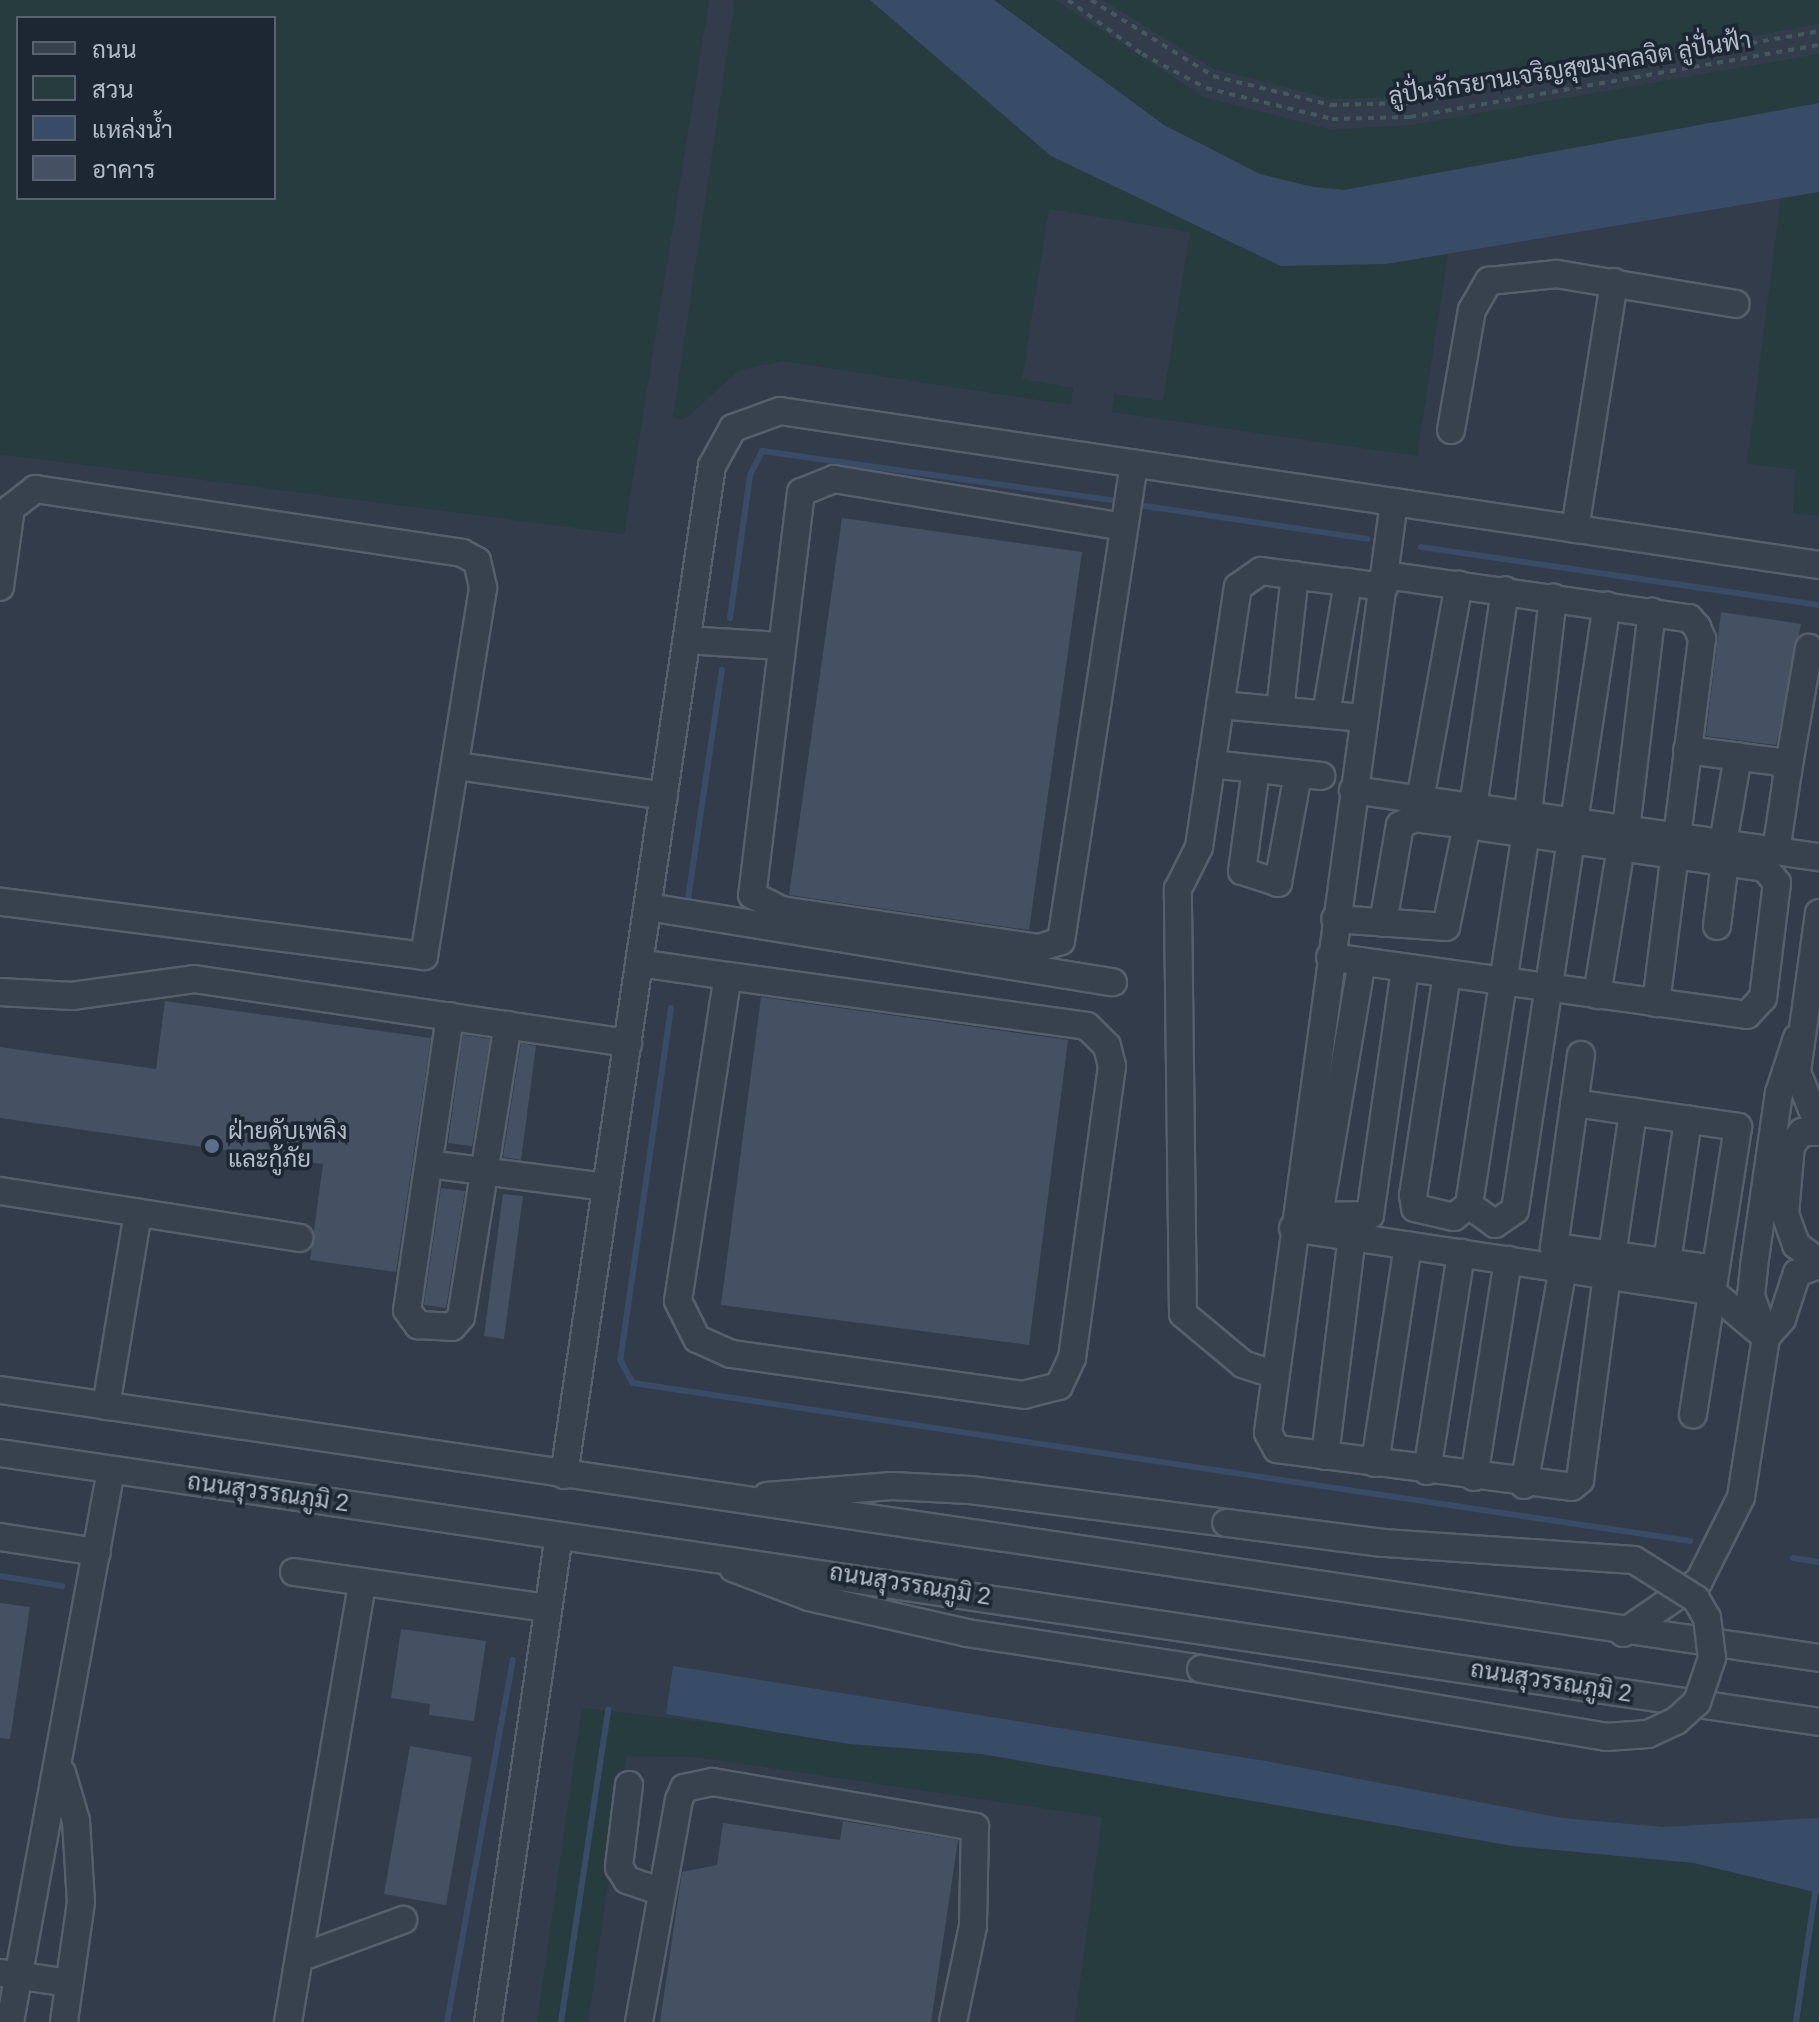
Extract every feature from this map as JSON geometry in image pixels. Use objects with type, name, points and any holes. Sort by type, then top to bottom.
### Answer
[{"type":"street","points":[[1451,430],[1472,310],[1489,281],[1524,273],[1614,282],[1736,304]]},
{"type":"street","points":[[1575,529],[1614,282]]},
{"type":"street","points":[[564,1475],[712,466],[733,428],[753,415],[780,411],[1819,565]]},
{"type":"street","points":[[1124,527],[834,479],[816,483],[794,503],[752,895],[781,910],[1052,947],[1066,927],[1134,464]]},
{"type":"street","points":[[0,587],[11,508],[35,489],[462,553],[477,561],[483,588],[457,766],[424,956],[0,902]]},
{"type":"street","points":[[1302,1218],[1330,957],[1394,502]]},
{"type":"street","points":[[1273,1374],[1243,1364],[1183,1314],[1178,889],[1199,847],[1238,587],[1261,571],[1348,582],[1459,584],[1689,618],[1702,639],[1673,845],[1656,1003]]},
{"type":"street","points":[[1280,710],[1295,575]]},
{"type":"street","points":[[1326,714],[1348,582]]},
{"type":"street","points":[[1420,800],[1459,584]]},
{"type":"street","points":[[1335,919],[1436,930],[1452,921],[1505,590]]},
{"type":"street","points":[[1447,974],[1413,1195],[1415,1208],[1454,1217],[1469,1205],[1527,824],[1553,597]]},
{"type":"street","points":[[1469,1205],[1495,1224],[1515,1210],[1607,605]]},
{"type":"street","points":[[1597,995],[1623,838],[1652,612]]},
{"type":"street","points":[[687,640],[779,646]]},
{"type":"street","points":[[1776,851],[1809,648]]},
{"type":"street","points":[[1220,705],[1364,718]]},
{"type":"street","points":[[1687,750],[1779,762],[1788,771]]},
{"type":"street","points":[[1717,926],[1738,756]]},
{"type":"street","points":[[1211,764],[1256,769],[1310,775],[1278,883],[1242,871],[1256,769]]},
{"type":"street","points":[[457,766],[664,796]]},
{"type":"street","points":[[1353,790],[1420,800],[1470,816],[1572,831],[1724,852],[1776,851],[1819,857]]},
{"type":"street","points":[[1383,923],[1400,825],[1415,818],[1470,816]]},
{"type":"street","points":[[1330,957],[1731,1016],[1758,1008],[1776,904],[1771,873],[1724,852]]},
{"type":"street","points":[[1623,1633],[1699,1581],[1722,1542],[1741,1497],[1766,1337],[1751,1296],[1779,1093],[1797,1038],[1819,910],[1776,904]]},
{"type":"street","points":[[648,907],[1113,982]]},
{"type":"street","points":[[1362,962],[1302,1218],[1273,1374],[1268,1433],[1277,1449],[1555,1489],[1580,1480],[1633,1112]]},
{"type":"street","points":[[639,963],[1087,1026],[1107,1046],[1112,1066],[1072,1358],[1059,1386],[1009,1393],[731,1354],[697,1339],[678,1301],[728,976]]},
{"type":"street","points":[[1302,1218],[1370,1215],[1405,968]]},
{"type":"street","points":[[0,992],[72,996],[194,979],[628,1043]]},
{"type":"street","points":[[450,1016],[407,1310],[418,1325],[458,1325],[508,1025]]},
{"type":"street","points":[[1766,1337],[1782,1319],[1794,1278],[1819,1264],[1796,1245],[1785,1214],[1791,1145],[1802,1132],[1819,1130],[1800,1087],[1797,1038]]},
{"type":"street","points":[[1581,1055],[1554,1247],[1610,1265],[1713,1280]]},
{"type":"street","points":[[1574,1103],[1738,1127],[1693,1414]]},
{"type":"street","points":[[1667,1262],[1688,1120]]},
{"type":"street","points":[[429,1164],[606,1187]]},
{"type":"street","points":[[0,1191],[299,1238]]},
{"type":"street","points":[[106,1406],[138,1213]]},
{"type":"street","points":[[1302,1218],[1352,1237],[1563,1269],[1667,1262],[1713,1280],[1766,1337]]},
{"type":"street","points":[[1325,1456],[1352,1237]]},
{"type":"street","points":[[1375,1463],[1408,1245]]},
{"type":"street","points":[[1427,1471],[1461,1253]]},
{"type":"street","points":[[1474,1477],[1508,1260]]},
{"type":"street","points":[[1524,1485],[1563,1269]]},
{"type":"street","points":[[0,1390],[1623,1633],[1819,1658]]},
{"type":"street","name":"ถนนสุวรรณภูมิ 2","points":[[0,1453],[559,1537],[701,1554],[1819,1722]]},
{"type":"street","points":[[10,2022],[8,1974],[60,1765],[111,1470]]},
{"type":"street","points":[[701,1554],[809,1597],[967,1633],[1606,1737],[1648,1734],[1676,1721],[1697,1702],[1712,1658],[1707,1618],[1696,1599],[1634,1560],[1383,1543],[908,1487],[728,1500]]},
{"type":"street","points":[[0,1537],[97,1552]]},
{"type":"street","points":[[488,2022],[546,1608],[559,1537]]},
{"type":"street","points":[[294,1572],[546,1608]]},
{"type":"street","points":[[288,2022],[362,1583]]},
{"type":"street","points":[[60,1765],[76,1821],[81,1902],[64,2022]]},
{"type":"street","points":[[639,2022],[679,1800],[694,1783],[964,1820],[978,1835],[974,1911],[953,2022]]},
{"type":"street","points":[[629,1785],[619,1867],[627,1880],[662,1892]]},
{"type":"street","points":[[299,1958],[403,1920]]},
{"type":"street","points":[[8,1974],[69,1983]]},
{"type":"path","name":"ลู่ปั่นจักรยานเจริญสุขมงคลจิต ลู่ปั่นฟ้า","points":[[1068,0],[1142,54],[1206,88],[1332,119],[1410,117],[1819,45]]},
{"type":"path","points":[[1091,0],[1213,76],[1331,105],[1408,103],[1819,31]]},
{"type":"shaded area","points":[[0,0],[1819,0],[1819,2022],[0,2022]]},
{"type":"green space","points":[[0,0],[709,0],[624,534],[0,454]]},
{"type":"green space","points":[[735,0],[870,0],[1051,156],[1386,264],[1448,254],[1417,456],[1112,412],[1114,394],[1163,401],[1190,232],[1049,209],[1022,379],[1073,388],[1071,405],[783,361],[739,370],[684,420],[673,417]]},
{"type":"green space","points":[[994,0],[1055,0],[1204,97],[1332,130],[1411,125],[1819,54],[1819,103],[1344,190],[1313,187],[1260,174],[1164,125]]},
{"type":"green space","points":[[1103,0],[1819,0],[1819,24],[1407,97],[1331,99],[1214,69]]},
{"type":"green space","points":[[1819,192],[1819,516],[1793,513],[1795,470],[1747,463],[1781,198]]},
{"type":"green space","points":[[582,1708],[982,1754],[1513,1846],[1694,1863],[1788,1883],[1819,1893],[1819,2022],[1075,2022],[1102,1817],[697,1757],[626,1756],[588,2022],[537,2022]]},
{"type":"water","points":[[870,0],[994,0],[1164,125],[1260,174],[1313,187],[1344,190],[1819,103],[1819,192],[1386,264],[1281,266],[1051,156]]},
{"type":"water","points":[[673,1666],[1266,1761],[1562,1818],[1663,1827],[1819,1818],[1819,1893],[1694,1863],[1513,1846],[982,1754],[849,1744],[666,1714]]},
{"type":"building","points":[[842,518],[1082,552],[1029,930],[789,895]]},
{"type":"building","points":[[1721,612],[1801,624],[1776,745],[1706,736]]},
{"type":"building","points":[[761,997],[1068,1040],[1029,1345],[721,1305]]},
{"type":"building","points":[[165,1001],[431,1038],[396,1272],[310,1260],[323,1164],[0,1118],[0,1047],[156,1069]]},
{"type":"building","points":[[463,1035],[490,1039],[472,1146],[448,1143]]},
{"type":"building","points":[[521,1043],[536,1046],[521,1160],[503,1157]]},
{"type":"building","points":[[441,1188],[465,1191],[446,1308],[424,1305]]},
{"type":"building","points":[[503,1194],[523,1196],[504,1339],[484,1336]]},
{"type":"building","points":[[0,1603],[30,1607],[10,1739],[0,1738]]},
{"type":"building","points":[[401,1629],[486,1641],[474,1721],[429,1715],[430,1704],[391,1698]]},
{"type":"building","points":[[410,1746],[472,1757],[446,1905],[384,1894]]},
{"type":"building","points":[[843,1821],[958,1840],[931,2022],[660,2022],[682,1872],[717,1865],[723,1823],[840,1840]]},
{"type":"waterway","points":[[730,618],[750,475],[762,451],[1119,501]]},
{"type":"waterway","points":[[1145,506],[1368,539]]},
{"type":"waterway","points":[[1421,547],[1819,605]]},
{"type":"waterway","points":[[687,906],[722,670]]},
{"type":"waterway","points":[[671,1008],[620,1360],[633,1383],[1690,1541]]},
{"type":"waterway","points":[[1793,1558],[1819,1562]]},
{"type":"waterway","points":[[0,1576],[62,1586]]},
{"type":"waterway","points":[[447,2022],[513,1660]]},
{"type":"waterway","points":[[561,2022],[608,1710]]},
{"type":"waterway","points":[[1796,2022],[1815,1893]]},
{"type":"place","name":"ฝ่ายดับเพลิง และกู้ภัย","points":[[212,1146]]}]
